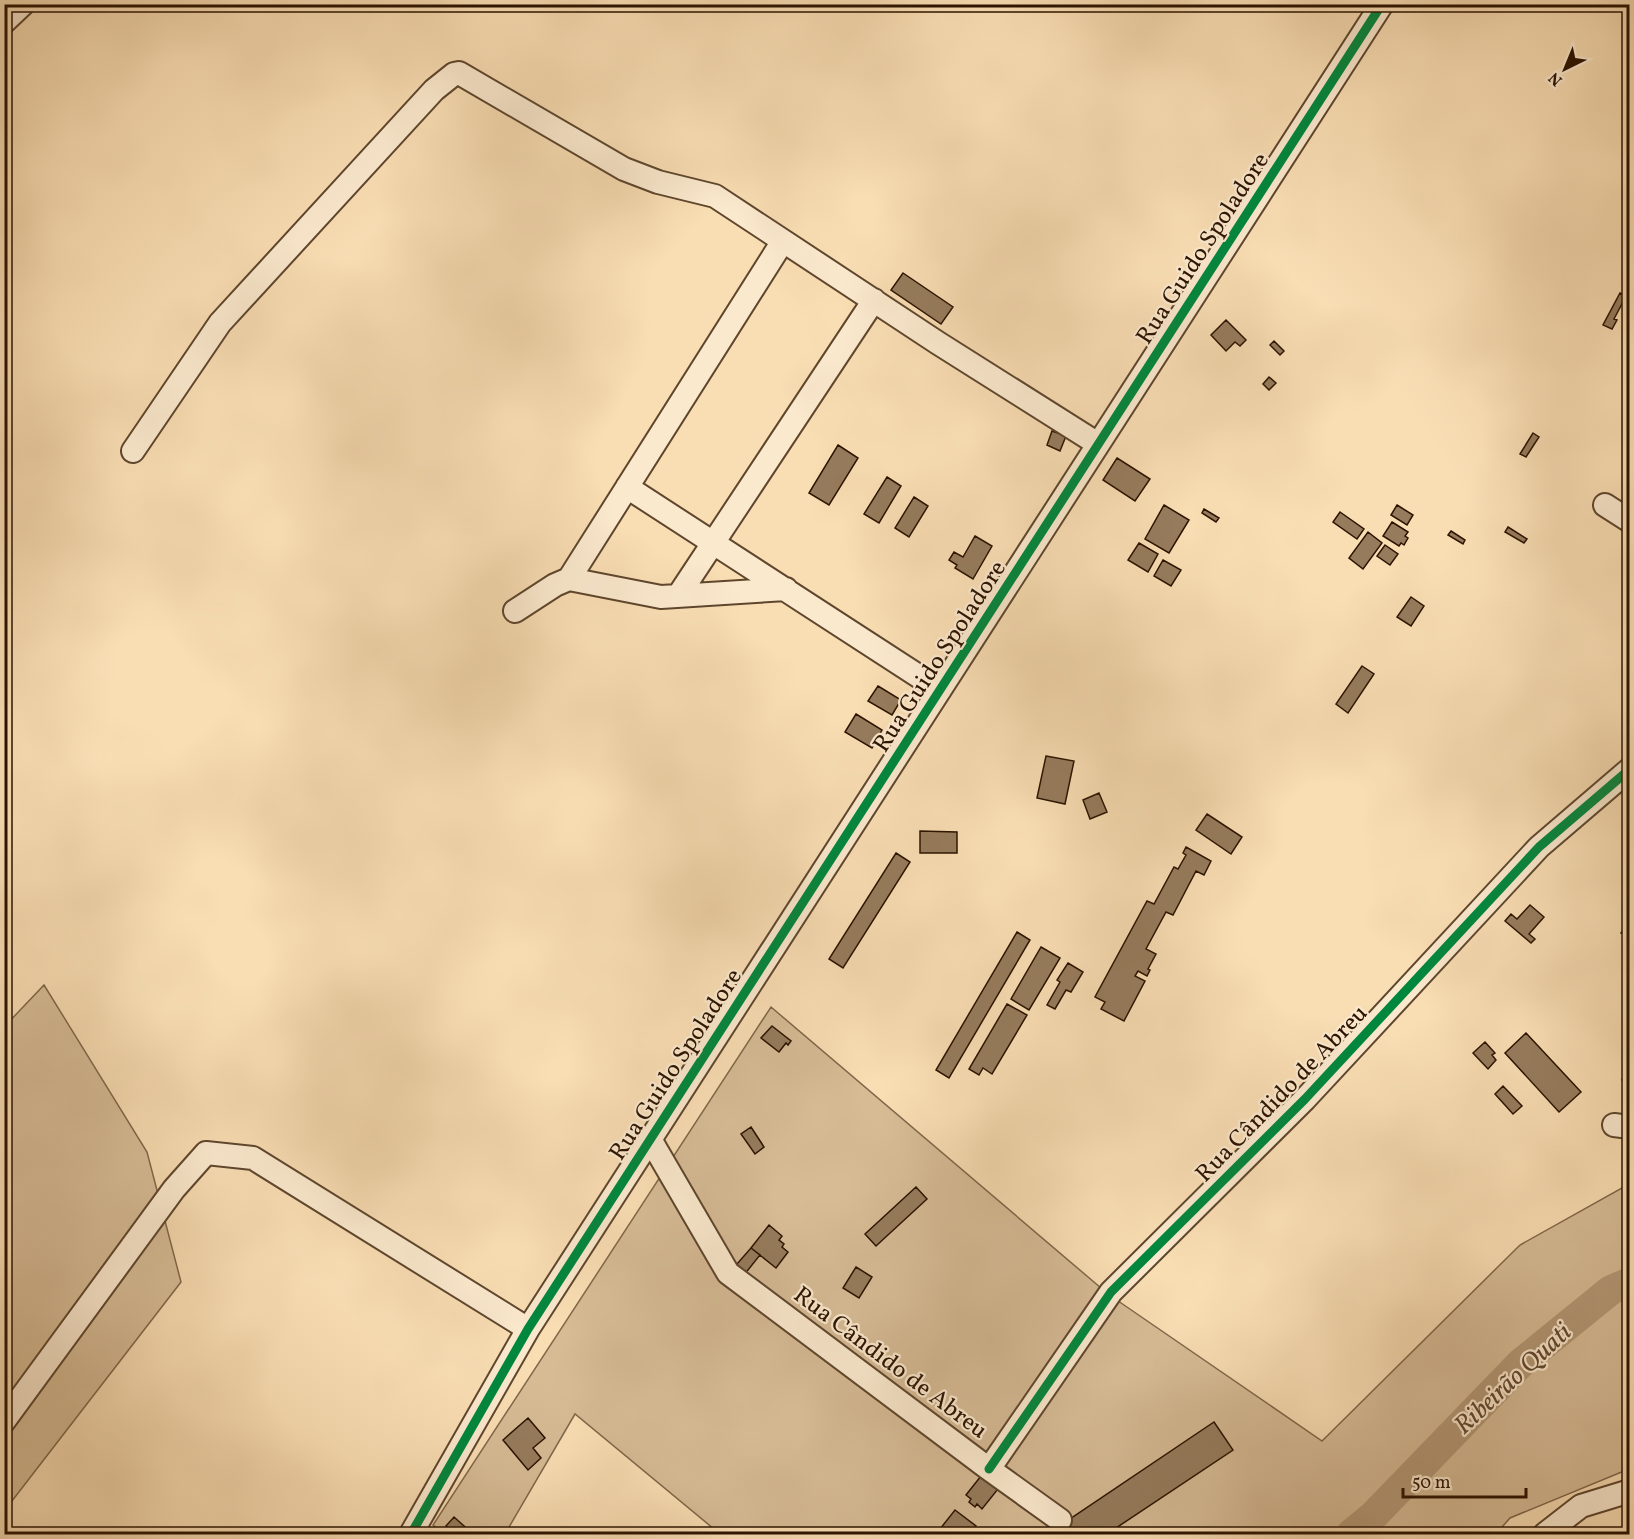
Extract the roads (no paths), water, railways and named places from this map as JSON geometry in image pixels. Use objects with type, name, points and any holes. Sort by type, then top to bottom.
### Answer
[{"type":"street","name":"Rua Guido Spoladore","points":[[415,1533],[528,1329],[1382,4]]},
{"type":"street","points":[[134,451],[220,323],[426,99],[454,74],[459,73],[624,169],[658,182],[715,196],[1098,444]]},
{"type":"street","points":[[569,579],[783,241]]},
{"type":"street","points":[[678,596],[874,300]]},
{"type":"street","points":[[627,487],[940,690]]},
{"type":"street","points":[[1605,505],[1629,521]]},
{"type":"street","points":[[515,611],[555,585],[569,579],[661,597],[786,589]]},
{"type":"street","name":"Rua Cândido de Abreu","points":[[650,1139],[728,1273],[989,1469],[1111,1292],[1305,1100],[1539,847],[1629,769]]},
{"type":"street","points":[[4,1421],[174,1189],[206,1153],[253,1158],[528,1329]]},
{"type":"street","points":[[989,1469],[1060,1520]]},
{"type":"street","points":[[1545,1534],[1581,1506],[1629,1491]]},
{"type":"waterway","name":"Ribeirão Quati","points":[[1351,1534],[1374,1515],[1521,1363],[1611,1290],[1630,1282]]}]
